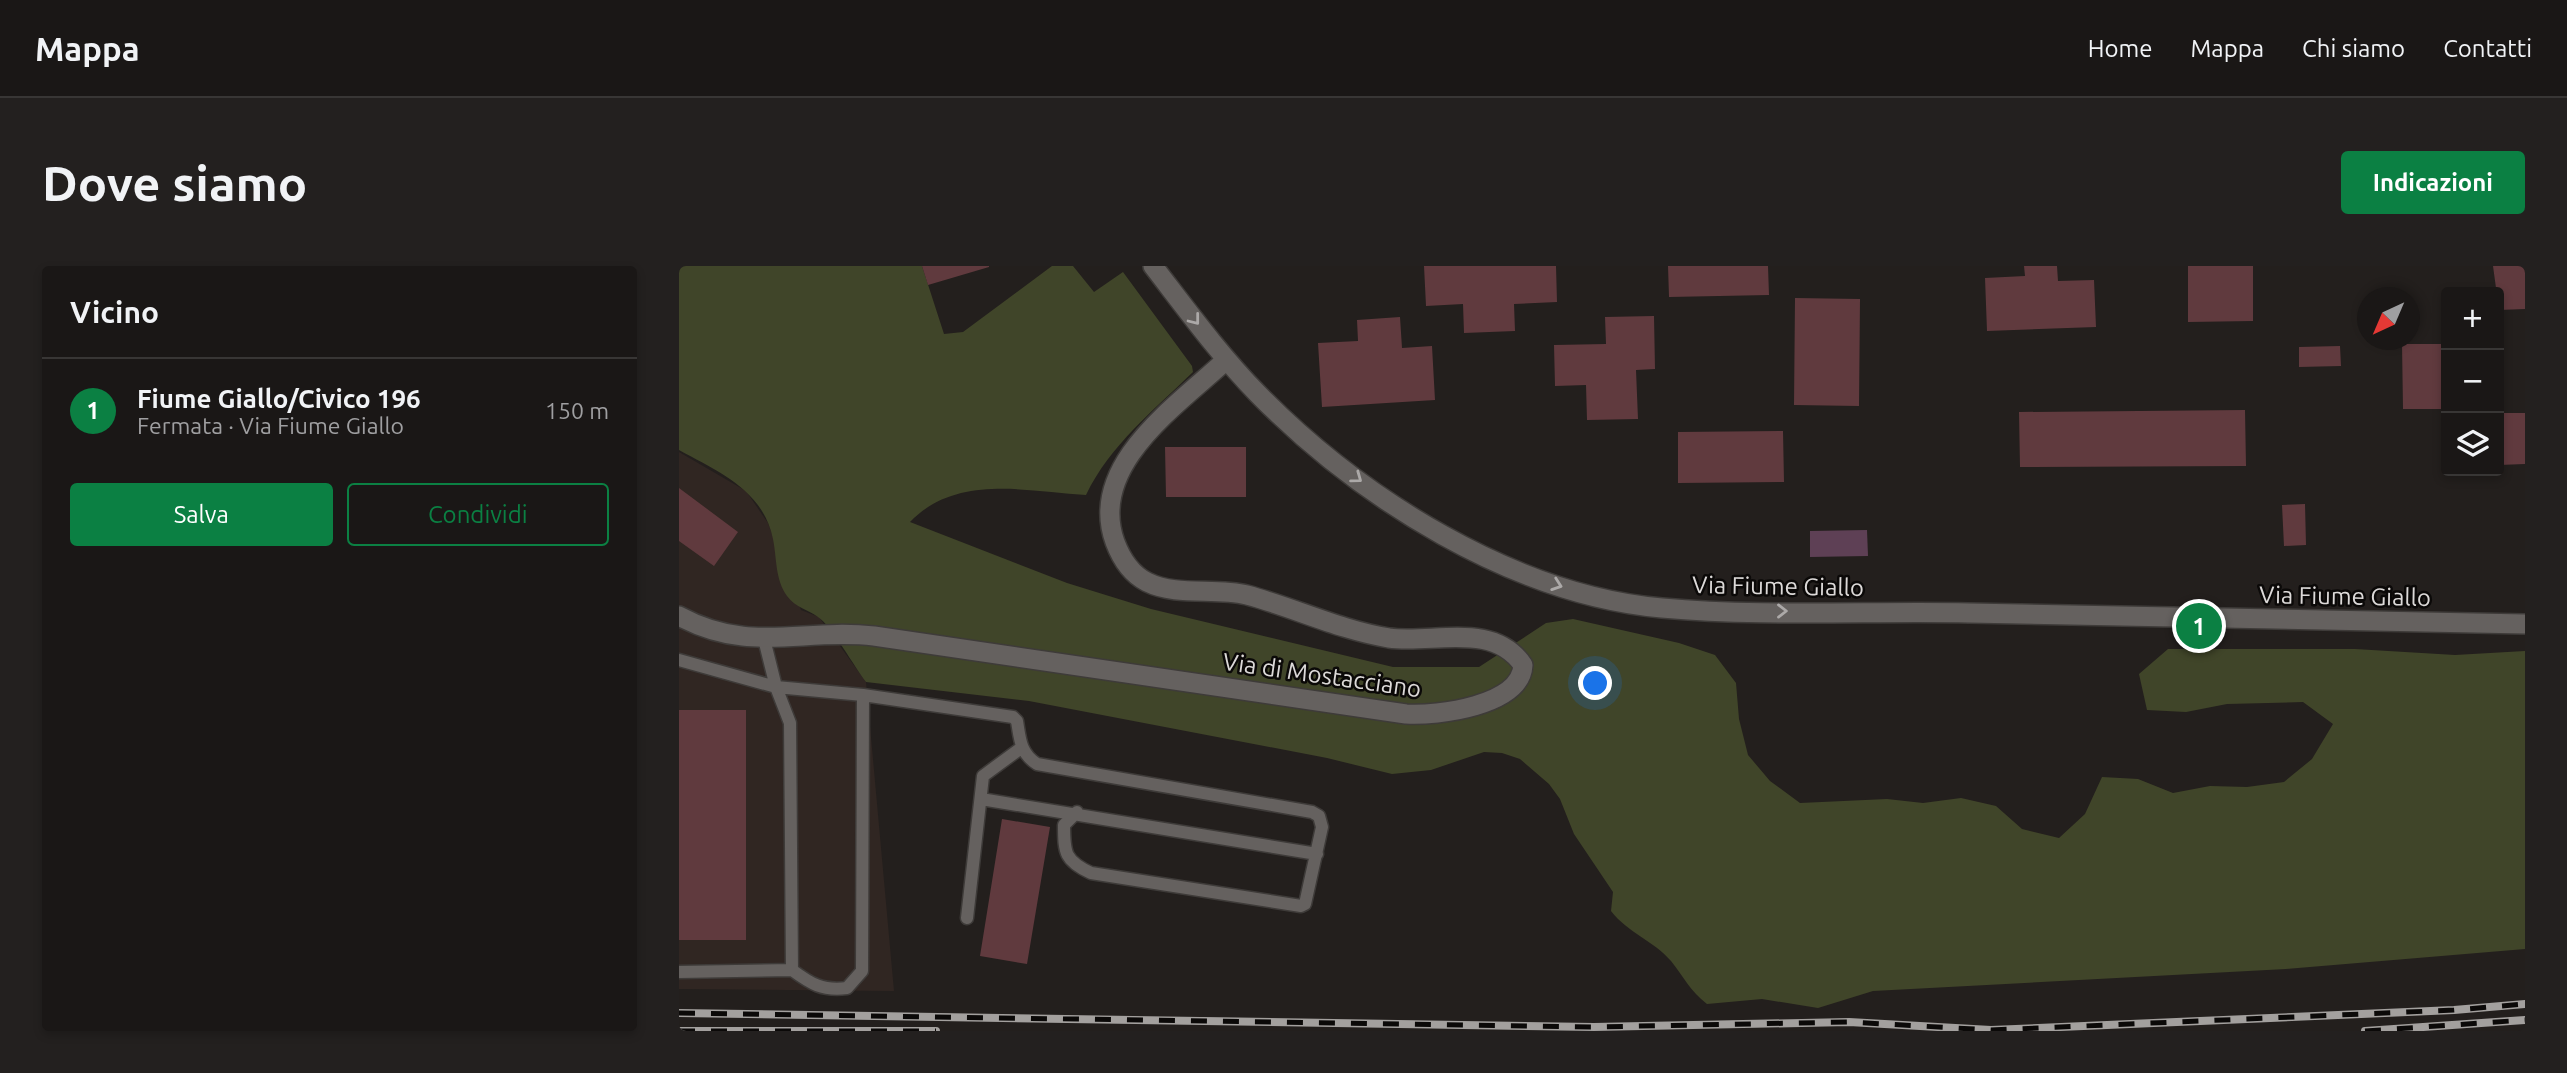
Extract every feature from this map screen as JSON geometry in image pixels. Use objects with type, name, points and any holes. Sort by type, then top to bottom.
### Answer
[{"type":"street","name":"Via Fiume Giallo","points":[[1153,266],[1226,360],[1291,426],[1398,506],[1510,568],[1571,590],[1613,601],[1660,608],[1719,611],[1913,611],[2525,624]]},
{"type":"street","name":"Via di Mostacciano","points":[[679,616],[713,632],[764,639],[835,633],[874,636],[1419,715],[1471,707],[1515,684],[1522,674],[1523,665],[1511,651],[1490,640],[1391,638],[1245,595],[1160,587],[1147,582],[1128,567],[1118,551],[1110,526],[1110,502],[1117,474],[1155,426],[1226,360]]},
{"type":"lane","points":[[764,639],[776,687],[790,723],[792,970]]},
{"type":"lane","points":[[679,660],[776,687],[863,695],[1013,717],[1017,721],[1021,748],[1028,758],[1037,764],[1311,812],[1319,816],[1322,827],[1305,904],[1301,906],[1091,873],[1075,865],[1064,849],[1064,825],[1077,812]]},
{"type":"lane","points":[[679,971],[792,970],[820,989],[829,990],[847,988],[862,971],[863,695]]},
{"type":"lane","points":[[967,918],[983,776],[1021,748]]},
{"type":"lane","points":[[981,799],[1077,812],[1317,854]]},
{"type":"shaded area","points":[[679,452],[746,491],[768,523],[801,610],[819,617],[866,682],[894,991],[679,989]]},
{"type":"shaded area","points":[[1867,530],[1868,556],[1810,557],[1810,531]]},
{"type":"green space","points":[[679,266],[922,266],[944,334],[963,332],[1052,266],[1073,266],[1094,292],[1123,272],[1192,366],[1193,372],[1120,444],[1086,495],[1016,489],[970,491],[948,497],[928,507],[910,522],[1067,583],[1151,609],[1393,667],[1479,667],[1546,623],[1573,619],[1679,643],[1715,655],[1736,683],[1739,719],[1748,755],[1770,781],[1800,803],[1887,799],[1923,803],[1961,798],[1996,806],[2022,829],[2059,838],[2085,814],[2102,777],[2138,779],[2173,793],[2210,786],[2247,787],[2284,782],[2312,759],[2333,724],[2303,702],[2227,704],[2186,712],[2147,710],[2139,674],[2168,649],[2355,649],[2455,655],[2525,651],[2525,949],[2286,969],[1873,991],[1818,1008],[1762,999],[1707,1004],[1664,954],[1611,911],[1613,892],[1574,834],[1560,799],[1549,784],[1520,759],[1502,753],[1484,752],[1431,770],[1392,774],[1327,758],[1029,701],[866,682],[823,622],[787,596],[778,576],[768,522],[760,508],[737,484],[679,450]]},
{"type":"building","points":[[922,266],[989,266],[989,267],[928,285]]},
{"type":"building","points":[[1424,266],[1556,266],[1557,302],[1514,304],[1515,331],[1464,333],[1463,304],[1426,306]]},
{"type":"building","points":[[1668,266],[1768,266],[1769,295],[1669,297]]},
{"type":"building","points":[[2024,266],[2057,266],[2058,281],[2094,280],[2096,327],[1987,331],[1985,278],[2025,276]]},
{"type":"building","points":[[2188,266],[2253,266],[2253,321],[2188,322]]},
{"type":"building","points":[[2493,266],[2525,266],[2525,309],[2504,310],[2504,287],[2496,287]]},
{"type":"building","points":[[1795,298],[1860,299],[1859,406],[1794,405]]},
{"type":"building","points":[[1654,316],[1655,369],[1636,370],[1638,419],[1587,420],[1586,385],[1555,386],[1554,345],[1606,344],[1605,317]]},
{"type":"building","points":[[1400,317],[1402,348],[1432,346],[1435,400],[1322,407],[1318,343],[1358,341],[1357,320]]},
{"type":"building","points":[[2420,344],[2441,344],[2441,409],[2403,409],[2402,350],[2420,350]]},
{"type":"building","points":[[2340,346],[2341,366],[2299,367],[2299,347]]},
{"type":"building","points":[[2245,410],[2246,466],[2020,467],[2019,412]]},
{"type":"building","points":[[2504,413],[2525,413],[2525,464],[2504,465]]},
{"type":"building","points":[[1783,431],[1784,482],[1678,483],[1678,432]]},
{"type":"building","points":[[1165,447],[1246,447],[1246,497],[1166,497]]},
{"type":"building","points":[[679,488],[738,532],[714,566],[679,541]]},
{"type":"building","points":[[2305,504],[2306,545],[2284,546],[2282,505]]},
{"type":"building","points":[[679,710],[746,710],[746,940],[679,940]]},
{"type":"building","points":[[1002,819],[1050,827],[1027,964],[980,956]]},
{"type":"railway","points":[[679,1013],[1594,1027],[1849,1022],[1991,1030],[2454,1010],[2525,1004]]},
{"type":"railway","points":[[2365,1031],[2525,1020]]},
{"type":"railway","points":[[679,1031],[936,1031]]},
{"type":"place","name":"Fiume Giallo/Civico 196","points":[[2199,626]]}]
